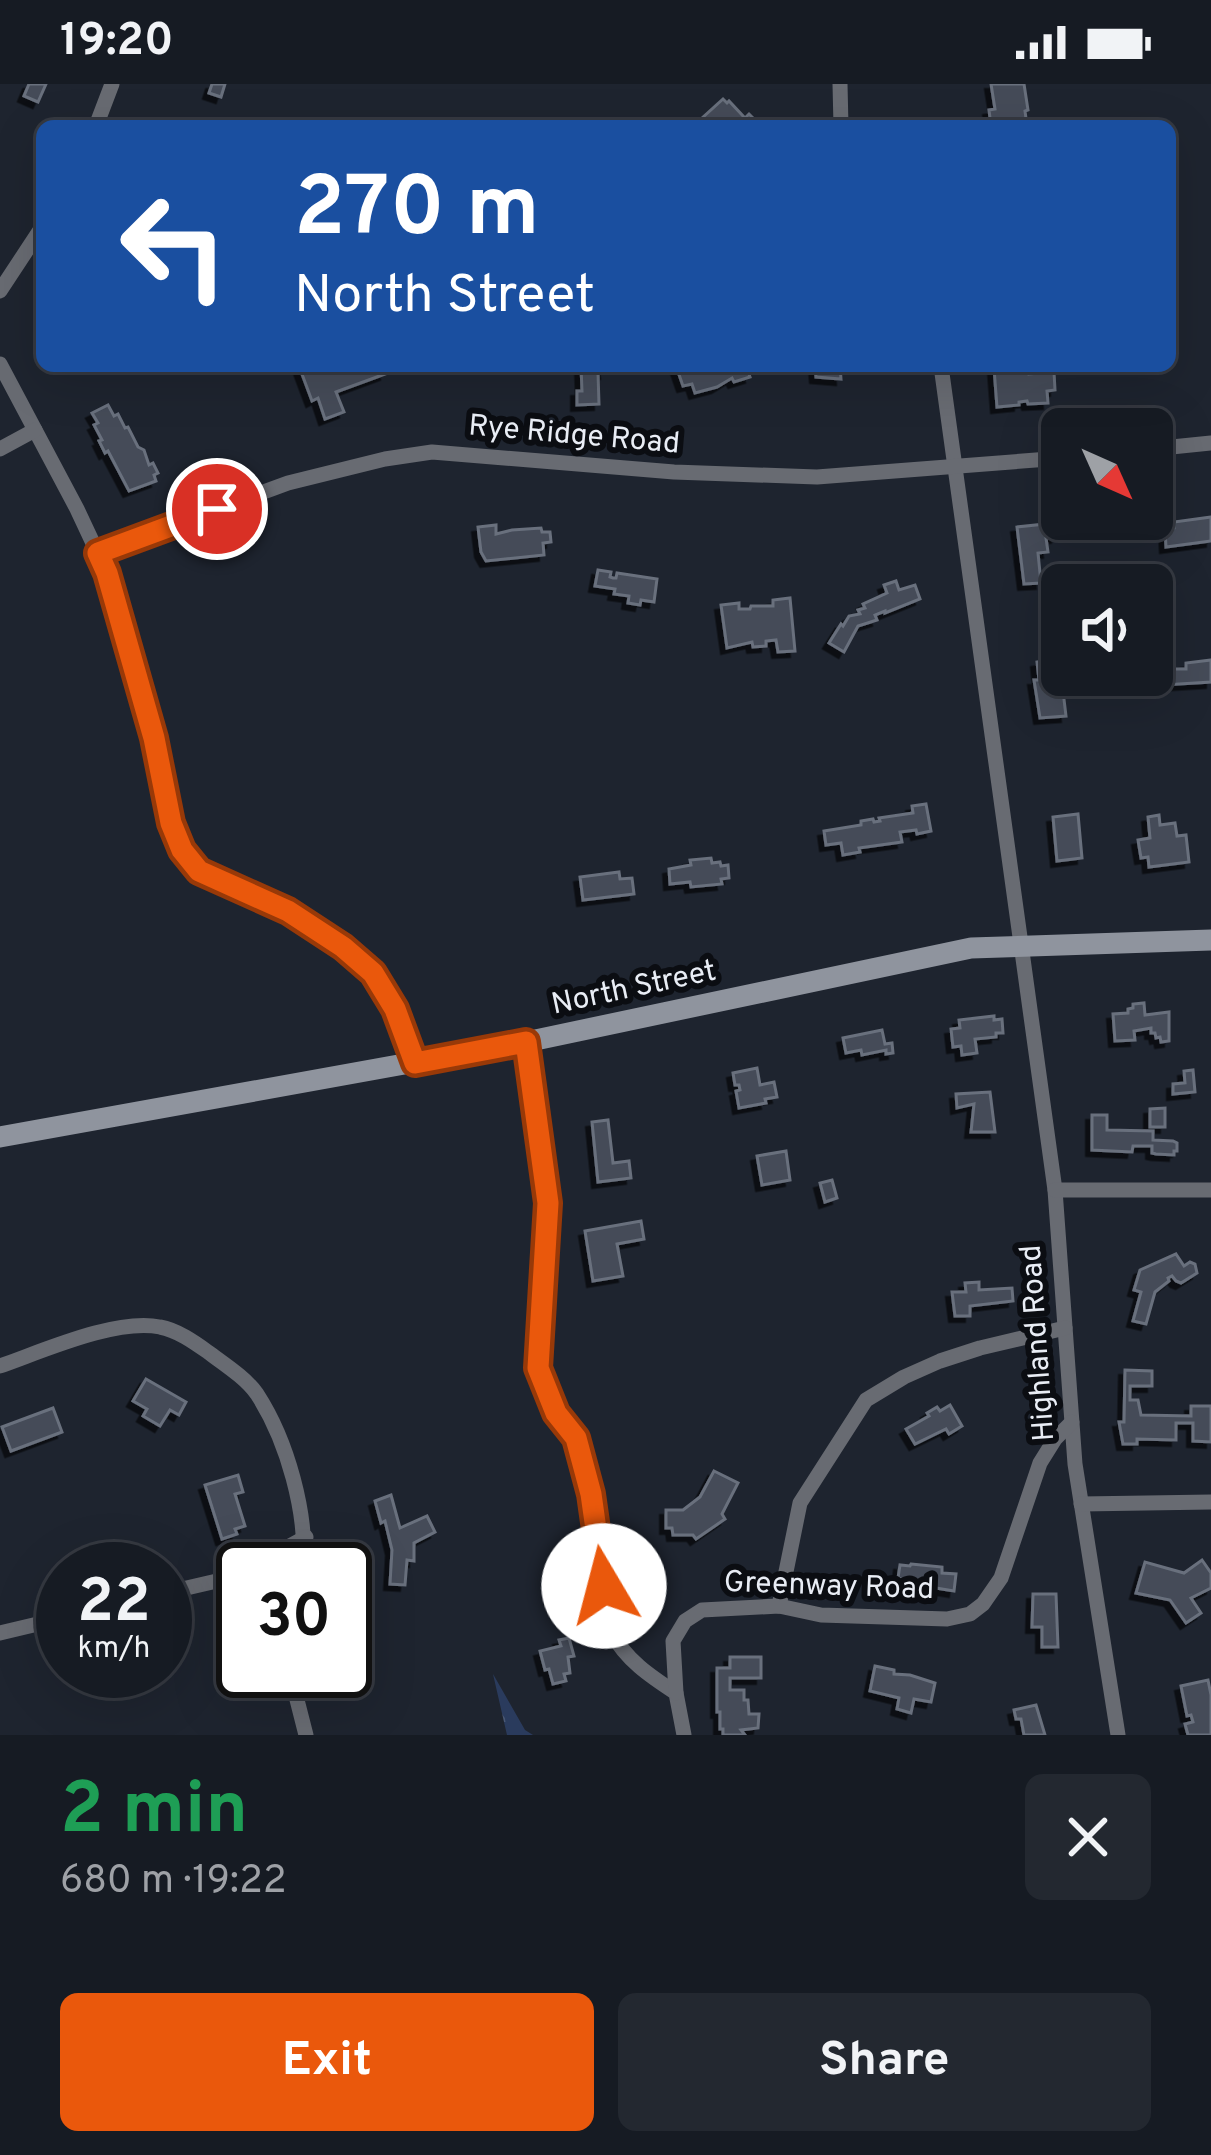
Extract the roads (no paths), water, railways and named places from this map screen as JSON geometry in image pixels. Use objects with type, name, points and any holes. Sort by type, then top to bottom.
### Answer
[{"type":"main road","name":"North Street","points":[[0,1137],[526,1042],[971,948],[1211,940]]},
{"type":"street","points":[[98,120],[112,84]]},
{"type":"street","points":[[840,84],[841,120]]},
{"type":"street","points":[[0,291],[36,236]]},
{"type":"street","points":[[0,364],[107,573],[182,850],[199,871],[288,911],[373,973],[395,1009],[415,1063]]},
{"type":"street","name":"Highland Road","points":[[942,372],[1055,1190],[1081,1504],[1118,1735]]},
{"type":"street","points":[[0,449],[35,430]]},
{"type":"street","points":[[1173,446],[1211,442]]},
{"type":"street","name":"Rye Ridge Road","points":[[98,553],[287,483],[432,452],[674,472],[818,477],[1041,460]]},
{"type":"street","points":[[526,1042],[548,1203],[538,1368],[556,1413],[576,1438],[591,1494],[611,1632],[631,1660],[676,1693]]},
{"type":"street","points":[[1055,1190],[1211,1190]]},
{"type":"street","points":[[0,1366],[117,1327],[159,1327],[190,1339],[256,1392],[294,1479],[306,1542]]},
{"type":"street","points":[[779,1606],[800,1503],[866,1400],[940,1361],[1065,1328]]},
{"type":"street","name":"Greenway Road","points":[[685,1735],[670,1640],[685,1621],[702,1610],[779,1606],[821,1616],[946,1619],[970,1614],[1001,1578],[1040,1463],[1072,1422]]},
{"type":"street","points":[[1081,1504],[1211,1502]]},
{"type":"street","points":[[297,1542],[306,1537]]},
{"type":"street","points":[[0,1633],[36,1624]]},
{"type":"street","points":[[297,1698],[306,1735]]}]
